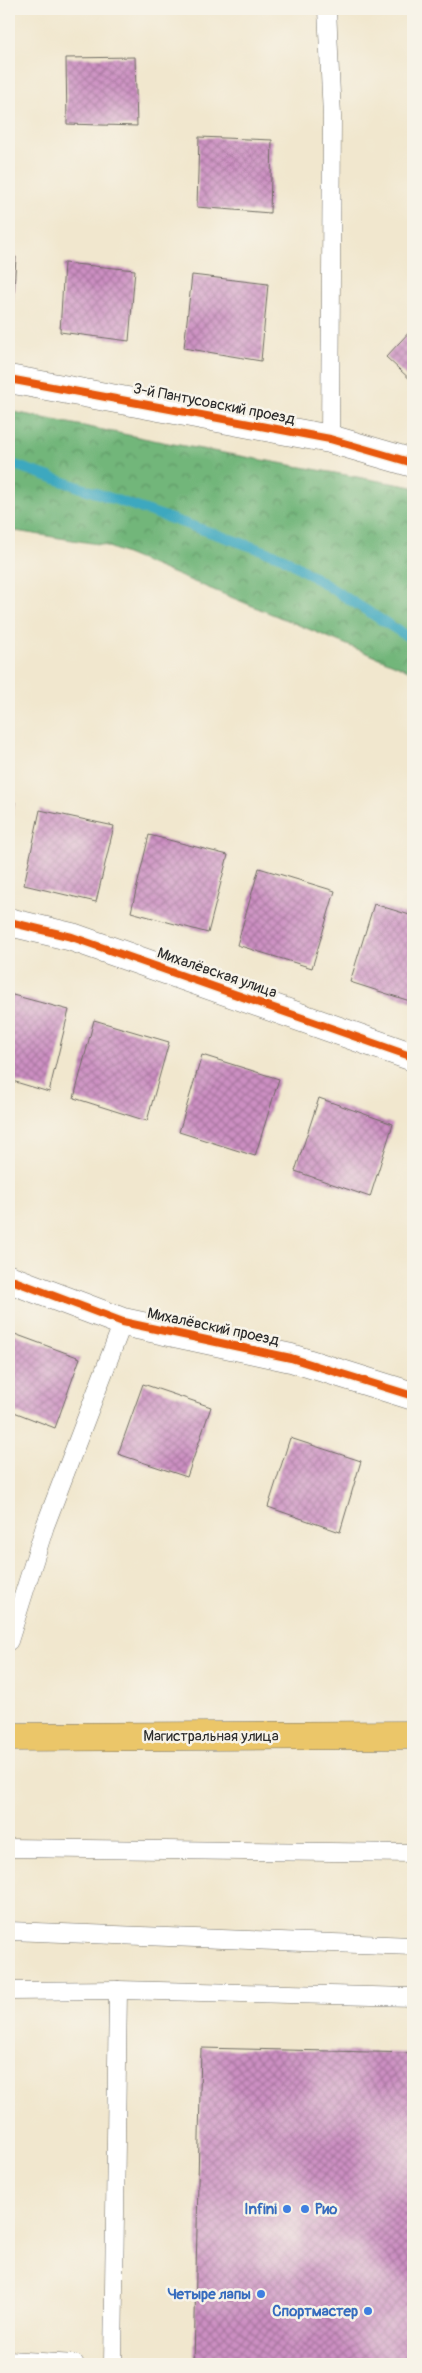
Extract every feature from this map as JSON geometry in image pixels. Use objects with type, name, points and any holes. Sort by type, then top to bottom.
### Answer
[{"type":"highway","name":"Магистральная улица","points":[[9,1737],[413,1735]]},
{"type":"street","name":"3-й Пантусовский проезд","points":[[9,379],[330,440],[413,463]]},
{"type":"street","name":"Михалёвская улица","points":[[9,922],[72,937],[413,1056]]},
{"type":"street","name":"Михалёвский проезд","points":[[9,1279],[123,1322],[291,1358],[413,1396]]},
{"type":"lane","points":[[327,9],[332,116],[330,440]]},
{"type":"lane","points":[[9,1641],[45,1526],[123,1322]]},
{"type":"lane","points":[[9,1848],[413,1853]]},
{"type":"lane","points":[[9,1931],[413,1946]]},
{"type":"lane","points":[[9,1991],[118,1990],[413,1997]]},
{"type":"lane","points":[[114,2364],[118,1990]]},
{"type":"lane","points":[[9,2360],[75,2364]]},
{"type":"green space","points":[[9,411],[168,443],[413,487],[413,672],[104,545],[9,530]]},
{"type":"building","points":[[135,57],[137,126],[67,124],[66,58]]},
{"type":"building","points":[[199,137],[272,140],[270,213],[197,207]]},
{"type":"building","points":[[9,256],[16,257],[12,324],[9,324]]},
{"type":"building","points":[[64,263],[135,270],[129,341],[60,332]]},
{"type":"building","points":[[192,275],[268,284],[261,361],[184,348]]},
{"type":"building","points":[[413,328],[413,382],[386,357]]},
{"type":"building","points":[[9,801],[15,802],[10,825],[9,825]]},
{"type":"building","points":[[40,810],[114,826],[96,902],[24,885]]},
{"type":"building","points":[[149,835],[228,855],[208,933],[131,912]]},
{"type":"building","points":[[259,868],[335,891],[312,968],[237,945]]},
{"type":"building","points":[[374,904],[413,916],[413,1002],[350,982]]},
{"type":"building","points":[[9,994],[69,1010],[49,1092],[9,1080]]},
{"type":"building","points":[[94,1020],[169,1042],[147,1121],[74,1098]]},
{"type":"building","points":[[202,1055],[279,1079],[255,1156],[179,1132]]},
{"type":"building","points":[[319,1098],[393,1124],[370,1197],[295,1171]]},
{"type":"building","points":[[12,1333],[80,1358],[55,1428],[9,1410],[9,1342]]},
{"type":"building","points":[[143,1384],[211,1407],[187,1477],[118,1454]]},
{"type":"building","points":[[290,1438],[361,1461],[340,1532],[268,1507]]},
{"type":"building","name":"Рио","points":[[201,2048],[413,2053],[413,2364],[194,2364]]},
{"type":"waterway","points":[[9,463],[282,557],[413,640]]},
{"type":"cycle path","points":[[9,379],[330,439],[413,463]]},
{"type":"cycle path","points":[[9,922],[72,937],[413,1057]]},
{"type":"cycle path","points":[[9,1279],[123,1322],[291,1358],[413,1396]]},
{"type":"place","name":"Infini","points":[[287,2209]]},
{"type":"place","name":"Рио","points":[[305,2209]]},
{"type":"place","name":"Четыре лапы","points":[[261,2294]]},
{"type":"place","name":"Спортмастер","points":[[368,2311]]}]
